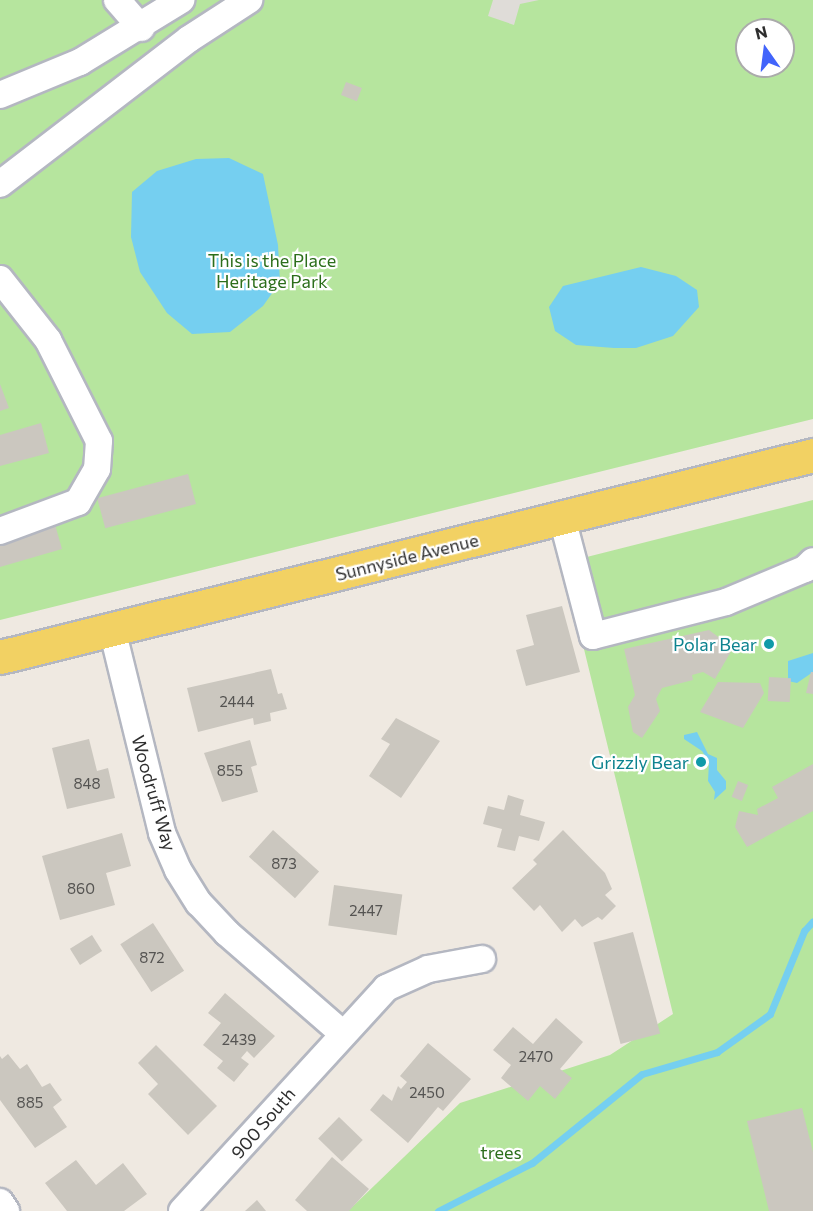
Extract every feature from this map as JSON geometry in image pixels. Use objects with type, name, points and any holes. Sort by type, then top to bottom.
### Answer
[{"type":"main road","name":"Sunnyside Avenue","points":[[0,657],[813,455]]},
{"type":"street","points":[[117,0],[141,28]]},
{"type":"street","points":[[0,95],[80,62],[141,28],[182,0]]},
{"type":"street","points":[[1,181],[189,39],[249,0]]},
{"type":"street","points":[[0,279],[48,340],[99,441],[97,469],[78,502],[0,531]]},
{"type":"street","points":[[562,518],[593,636],[726,602],[806,569],[813,561]]},
{"type":"street","name":"Woodruff Way","points":[[112,629],[162,833],[178,870],[199,903],[227,933],[342,1033]]},
{"type":"street","name":"900 South","points":[[182,1211],[230,1162],[342,1033],[386,988],[405,976],[482,959]]},
{"type":"street","points":[[0,1202],[6,1211]]},
{"type":"green space","name":"This is the Place Heritage Park","points":[[0,0],[813,0],[813,419],[0,620]]},
{"type":"green space","name":"trees","points":[[813,500],[813,1211],[348,1211],[460,1103],[610,1055],[673,1014],[563,563]]},
{"type":"shaded area","points":[[493,0],[539,0],[520,4],[514,25],[488,16]]},
{"type":"water","points":[[229,158],[263,174],[278,245],[280,282],[263,306],[230,332],[192,334],[167,313],[140,272],[131,237],[132,192],[157,171],[196,159]]},
{"type":"water","points":[[641,267],[676,276],[697,290],[699,307],[673,336],[636,348],[614,348],[576,345],[555,331],[549,307],[563,286]]},
{"type":"water","points":[[813,653],[813,672],[797,683],[788,681],[788,661]]},
{"type":"water","points":[[697,732],[708,754],[717,758],[717,770],[726,781],[726,789],[714,800],[715,792],[708,781],[709,762],[702,751],[684,739],[684,735]]},
{"type":"building","points":[[346,82],[362,88],[357,101],[341,95]]},
{"type":"building","points":[[0,384],[9,408],[0,411]]},
{"type":"building","points":[[41,423],[49,453],[0,466],[0,435]]},
{"type":"building","points":[[188,474],[196,504],[105,528],[97,498]]},
{"type":"building","points":[[54,521],[62,549],[0,567],[0,537]]},
{"type":"building","points":[[562,606],[580,672],[526,686],[516,650],[534,645],[526,615]]},
{"type":"building","points":[[709,630],[733,648],[715,679],[703,672],[692,675],[693,680],[662,688],[656,699],[660,711],[642,738],[633,732],[628,707],[635,695],[624,649]]},
{"type":"building","points":[[271,669],[278,694],[282,693],[287,709],[270,713],[271,721],[254,725],[253,718],[198,732],[187,688]]},
{"type":"building","points":[[811,672],[813,672],[813,694],[806,693]]},
{"type":"building","points":[[769,677],[791,678],[790,702],[768,701]]},
{"type":"building","points":[[718,682],[760,683],[764,693],[743,728],[700,712]]},
{"type":"building","points":[[396,718],[440,741],[401,798],[369,776],[390,744],[381,739]]},
{"type":"building","points":[[89,739],[97,771],[108,768],[115,798],[67,809],[52,748]]},
{"type":"building","points":[[250,740],[257,765],[251,767],[258,792],[222,802],[204,753]]},
{"type":"building","points":[[813,764],[813,811],[747,847],[735,827],[739,811],[758,815],[757,809],[778,798],[772,787]]},
{"type":"building","points":[[738,781],[748,785],[742,801],[732,797]]},
{"type":"building","points":[[508,795],[524,800],[520,815],[545,822],[539,841],[519,836],[515,851],[497,847],[502,829],[483,824],[488,806],[504,810]]},
{"type":"building","points":[[273,830],[319,871],[295,898],[249,857]]},
{"type":"building","points":[[563,830],[605,873],[612,889],[605,895],[616,906],[602,920],[598,917],[582,927],[575,919],[562,932],[540,905],[534,911],[512,888],[537,864],[533,860]]},
{"type":"building","points":[[122,833],[131,866],[106,873],[115,905],[60,920],[42,856]]},
{"type":"building","points":[[334,885],[402,895],[397,935],[328,926]]},
{"type":"building","points":[[153,923],[184,971],[151,992],[120,944]]},
{"type":"building","points":[[633,932],[660,1033],[621,1044],[593,943]]},
{"type":"building","points":[[92,935],[102,951],[80,965],[70,949]]},
{"type":"building","points":[[225,993],[275,1036],[254,1058],[247,1051],[241,1058],[249,1064],[234,1082],[217,1068],[223,1061],[203,1045],[221,1023],[208,1013]]},
{"type":"building","points":[[556,1018],[583,1042],[560,1069],[572,1078],[555,1099],[540,1086],[528,1101],[501,1078],[511,1065],[493,1050],[513,1027],[533,1044]]},
{"type":"building","points":[[428,1043],[471,1079],[443,1111],[438,1107],[408,1143],[370,1110],[383,1094],[392,1101],[398,1086],[401,1089],[407,1082],[400,1076]]},
{"type":"building","points":[[156,1045],[217,1106],[188,1135],[148,1094],[158,1084],[138,1063]]},
{"type":"building","points":[[8,1054],[20,1069],[27,1064],[42,1087],[50,1083],[62,1100],[53,1107],[67,1127],[35,1148],[0,1100],[0,1056],[2,1059]]},
{"type":"building","points":[[802,1108],[813,1152],[813,1211],[769,1211],[747,1121]]},
{"type":"building","points":[[339,1117],[363,1140],[342,1162],[318,1139]]},
{"type":"building","points":[[332,1157],[369,1189],[349,1211],[307,1211],[295,1200]]},
{"type":"building","points":[[76,1160],[96,1185],[123,1163],[147,1194],[124,1211],[67,1211],[45,1183]]},
{"type":"building","points":[[257,1200],[266,1211],[245,1211]]},
{"type":"waterway","points":[[438,1211],[532,1163],[642,1074],[717,1052],[770,1014],[804,931],[813,921]]},
{"type":"place","name":"Polar Bear","points":[[769,644]]},
{"type":"place","name":"Grizzly Bear","points":[[701,762]]}]
